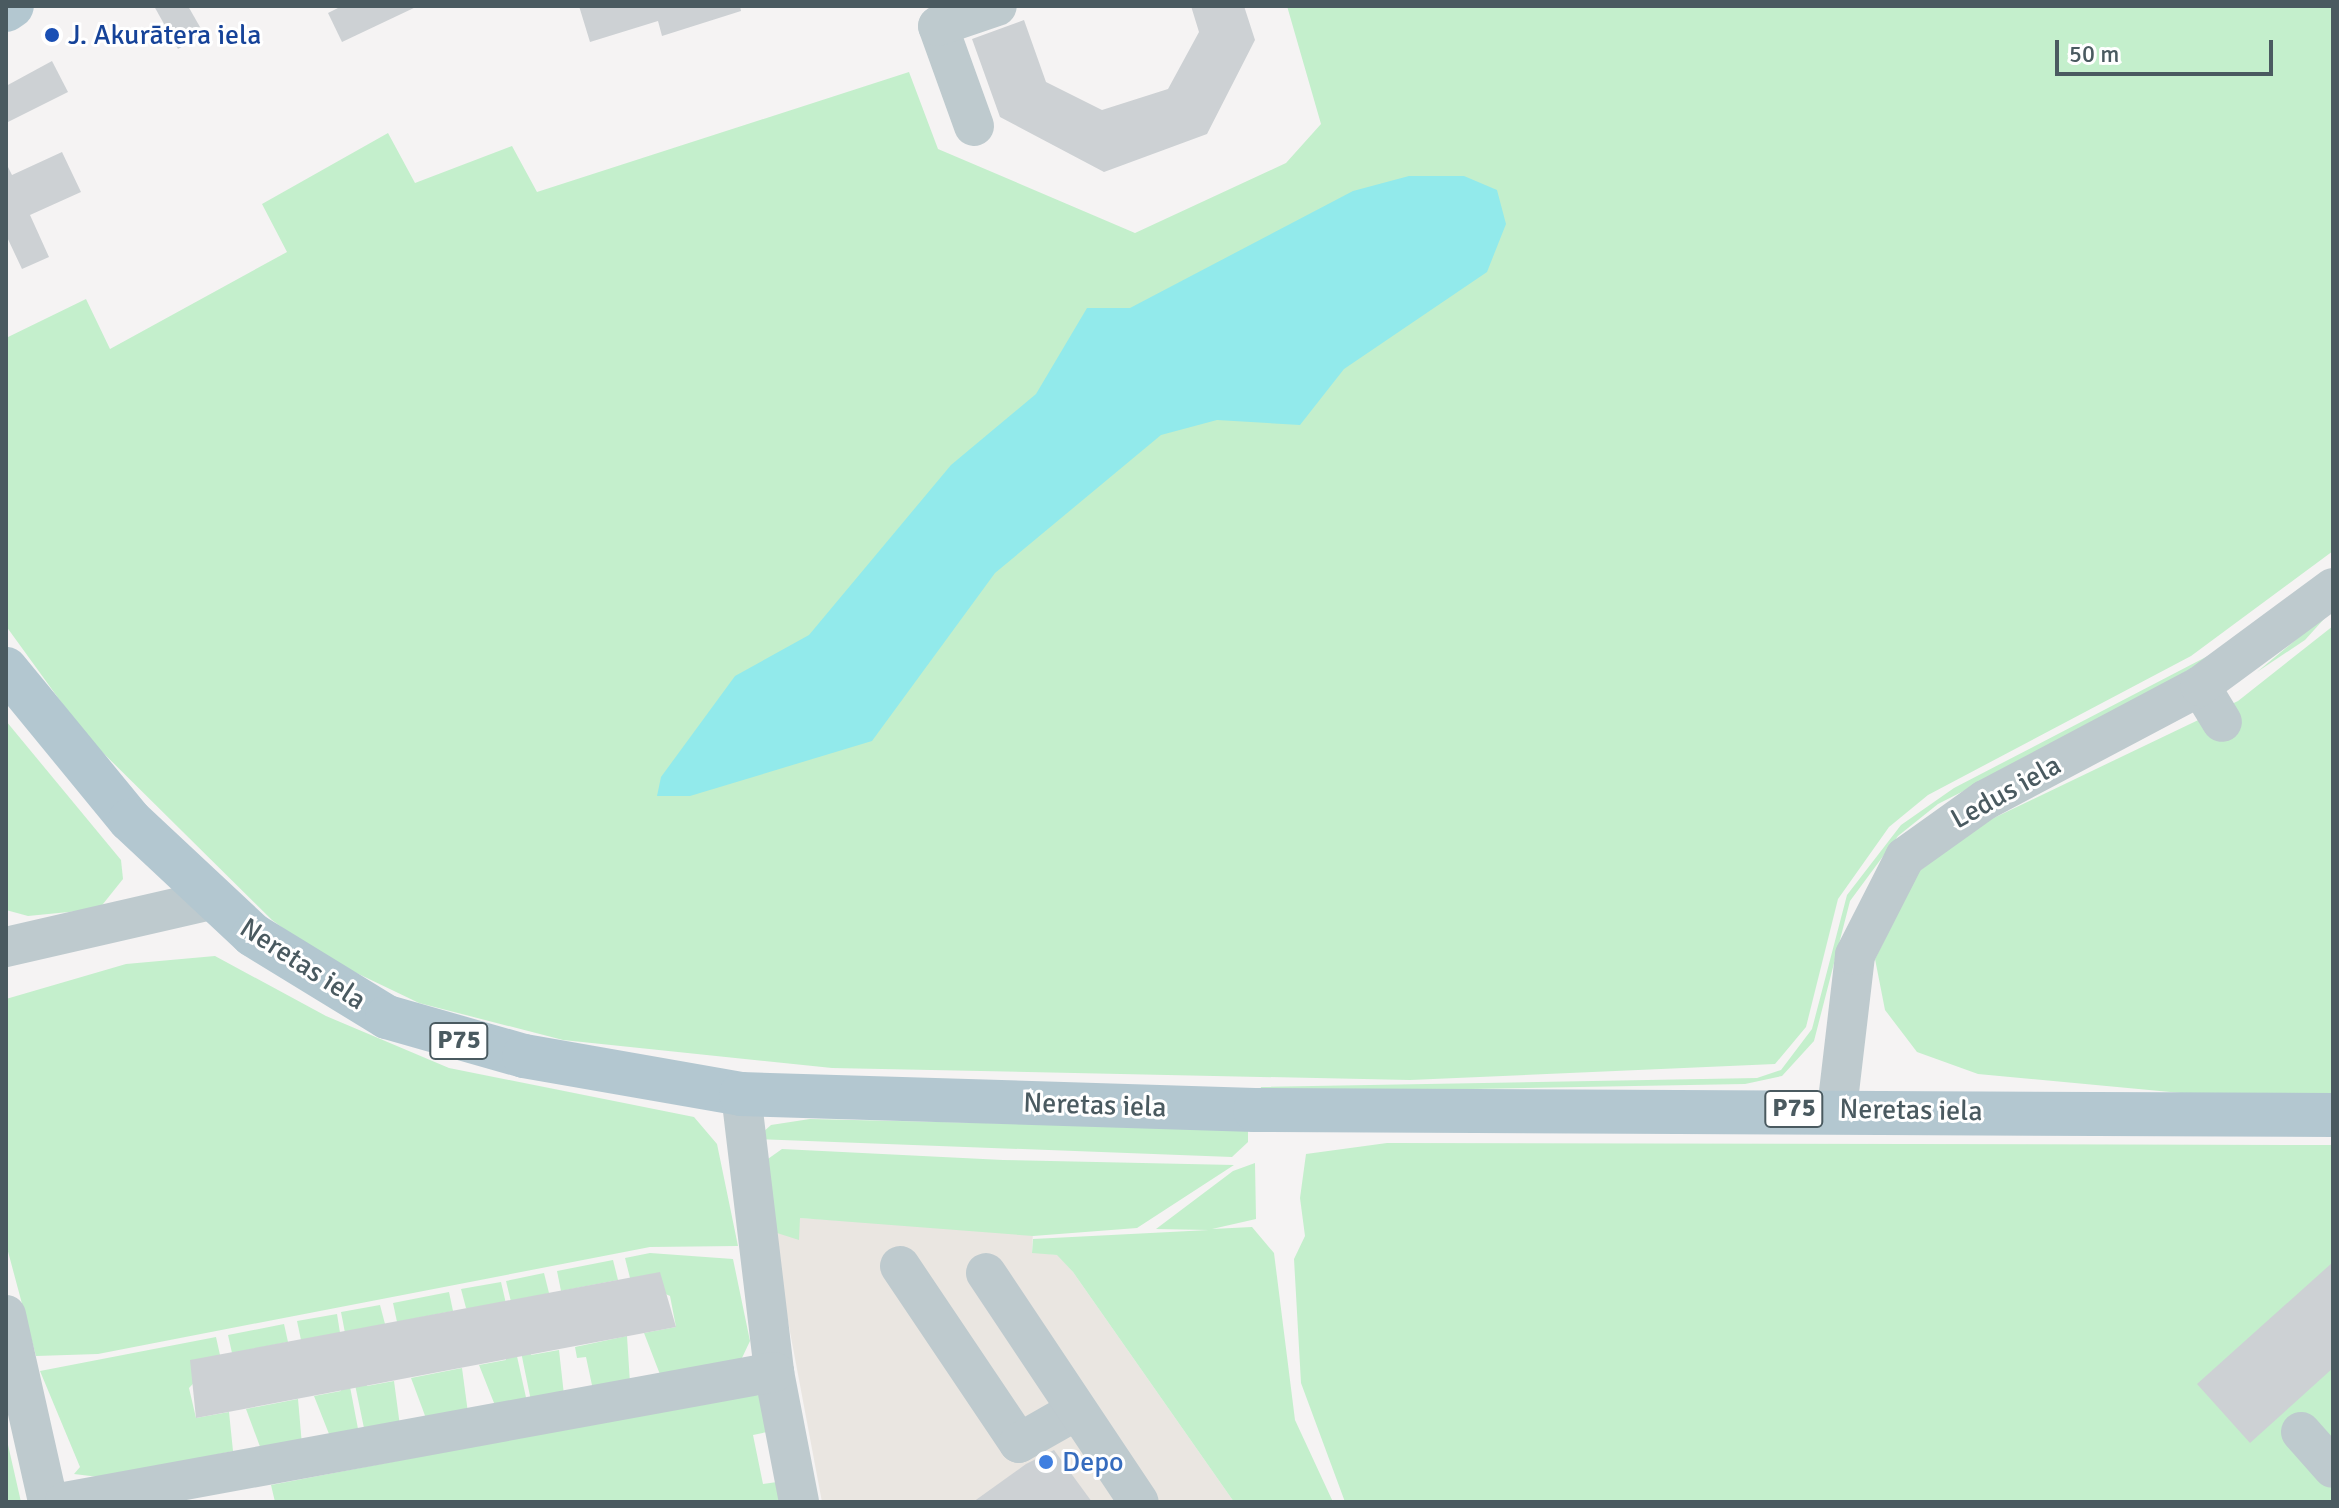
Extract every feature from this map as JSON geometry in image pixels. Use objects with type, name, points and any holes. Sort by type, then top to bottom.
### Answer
[{"type":"main road","points":[[6,10],[12,6]]},
{"type":"main road","name":"Neretas iela","points":[[6,669],[69,752],[211,900],[343,995],[427,1032],[741,1094],[1255,1110],[1837,1109],[2333,1115]]},
{"type":"street","points":[[974,126],[938,26],[997,6]]},
{"type":"street","name":"Ledus iela","points":[[1837,1109],[1855,955],[1905,857],[1985,800],[2200,686],[2333,588]]},
{"type":"street","points":[[2200,686],[2222,722]]},
{"type":"street","points":[[6,947],[211,900]]},
{"type":"street","points":[[741,1094],[774,1372],[799,1502]]},
{"type":"street","points":[[900,1266],[1019,1443],[1075,1411]]},
{"type":"street","points":[[986,1273],[1075,1411],[1139,1502]]},
{"type":"street","points":[[6,1315],[48,1502]]},
{"type":"street","points":[[65,1502],[774,1372]]},
{"type":"street","points":[[2301,1432],[2333,1468]]},
{"type":"shaded area","points":[[800,1218],[1033,1232],[1032,1252],[1058,1255],[1073,1272],[1234,1502],[822,1502],[781,1284],[777,1233]]},
{"type":"green space","points":[[1287,6],[2333,6],[2333,551],[2191,656],[1928,795],[1889,827],[1838,899],[1806,1027],[1775,1064],[1410,1080],[832,1068],[563,1040],[419,1003],[319,955],[272,920],[85,735],[6,626],[6,338],[86,299],[110,349],[287,252],[262,204],[388,133],[415,183],[512,146],[537,192],[909,72],[938,149],[1135,233],[1286,163],[1321,124]]},
{"type":"green space","points":[[2333,609],[2305,640],[2257,672]]},
{"type":"green space","points":[[2333,626],[2333,1097],[2213,1096],[1978,1074],[1917,1052],[1885,1010],[1875,959],[1918,872],[1979,825],[2238,701]]},
{"type":"green space","points":[[2227,646],[2125,709],[1938,804],[1898,836],[1850,901],[1814,1041],[1782,1076],[1745,1084],[1260,1093],[1261,1087],[1757,1078],[1781,1070],[1812,1029],[1847,895],[1901,825],[1954,788]]},
{"type":"green space","points":[[6,721],[121,860],[123,879],[99,909],[28,916],[6,910]]},
{"type":"green space","points":[[215,956],[326,1016],[449,1068],[694,1117],[717,1144],[738,1246],[650,1247],[98,1354],[36,1356],[6,1244],[6,999],[126,964]]},
{"type":"green space","points":[[810,1119],[1248,1129],[1248,1142],[1232,1157],[755,1139],[771,1125]]},
{"type":"green space","points":[[1387,1143],[2333,1145],[2333,1502],[1345,1502],[1301,1383],[1294,1259],[1305,1236],[1300,1198],[1306,1154]]},
{"type":"green space","points":[[782,1149],[1003,1160],[1234,1165],[1137,1228],[1033,1236],[800,1218],[799,1240],[777,1233],[765,1161]]},
{"type":"green space","points":[[1255,1163],[1256,1219],[1212,1229],[1252,1227],[1274,1253],[1295,1420],[1333,1502],[1234,1502],[1073,1272],[1057,1255],[1032,1253],[1033,1239],[1209,1230],[1156,1229],[1233,1171]]},
{"type":"green space","points":[[650,1253],[733,1259],[750,1341],[741,1360],[661,1377],[644,1333],[676,1327],[670,1296],[630,1278],[625,1258]]},
{"type":"green space","points":[[613,1260],[618,1280],[561,1291],[557,1271]]},
{"type":"green space","points":[[544,1273],[549,1293],[512,1306],[506,1281]]},
{"type":"green space","points":[[501,1282],[507,1308],[466,1308],[461,1289]]},
{"type":"green space","points":[[449,1292],[453,1311],[397,1322],[393,1303]]},
{"type":"green space","points":[[380,1305],[385,1324],[346,1338],[341,1312]]},
{"type":"green space","points":[[337,1314],[341,1339],[301,1340],[297,1321]]},
{"type":"green space","points":[[284,1324],[288,1342],[232,1353],[228,1335]]},
{"type":"green space","points":[[527,1336],[531,1355],[559,1350],[564,1395],[531,1401],[518,1337]]},
{"type":"green space","points":[[627,1336],[630,1383],[593,1390],[586,1357],[577,1358],[575,1347]]},
{"type":"green space","points":[[216,1337],[220,1355],[189,1388],[196,1418],[229,1412],[233,1451],[107,1478],[74,1474],[80,1467],[40,1371]]},
{"type":"green space","points":[[513,1338],[527,1402],[496,1408],[479,1365],[506,1360],[503,1340]]},
{"type":"green space","points":[[363,1368],[367,1386],[394,1381],[400,1426],[365,1433],[352,1370]]},
{"type":"green space","points":[[462,1368],[468,1413],[427,1421],[411,1378]]},
{"type":"green space","points":[[347,1371],[359,1434],[331,1439],[314,1396],[341,1391],[338,1372]]},
{"type":"green space","points":[[751,1393],[760,1396],[767,1432],[753,1435],[763,1484],[777,1482],[781,1502],[275,1502],[271,1485]]},
{"type":"green space","points":[[298,1399],[302,1445],[262,1452],[246,1409]]},
{"type":"green space","points":[[6,1436],[21,1502],[6,1502]]},
{"type":"water","points":[[1409,176],[1464,176],[1497,190],[1506,224],[1487,272],[1344,369],[1300,425],[1217,420],[1161,435],[995,573],[872,741],[690,796],[657,796],[661,777],[735,676],[809,635],[951,465],[1036,394],[1087,308],[1130,308],[1353,191]]},
{"type":"building","points":[[154,6],[188,6],[204,34],[178,49]]},
{"type":"building","points":[[342,6],[418,6],[342,42],[328,13]]},
{"type":"building","points":[[579,6],[740,6],[741,11],[662,36],[658,21],[590,42]]},
{"type":"building","points":[[1191,6],[1244,6],[1255,40],[1207,134],[1104,172],[1000,117],[972,39],[1024,20],[1046,82],[1102,110],[1168,89],[1199,32]]},
{"type":"building","points":[[52,61],[68,92],[6,123],[6,86]]},
{"type":"building","points":[[62,152],[81,192],[30,215],[49,257],[22,269],[6,235],[6,163],[12,175]]},
{"type":"building","points":[[2333,1262],[2333,1368],[2250,1443],[2197,1384]]},
{"type":"building","points":[[660,1272],[676,1327],[196,1418],[190,1360]]},
{"type":"building","name":"Depo","points":[[1054,1450],[1092,1502],[973,1502],[1026,1464]]},
{"type":"place","name":"J. Akurātera iela","points":[[52,35]]},
{"type":"place","name":"Depo","points":[[1046,1462]]}]
